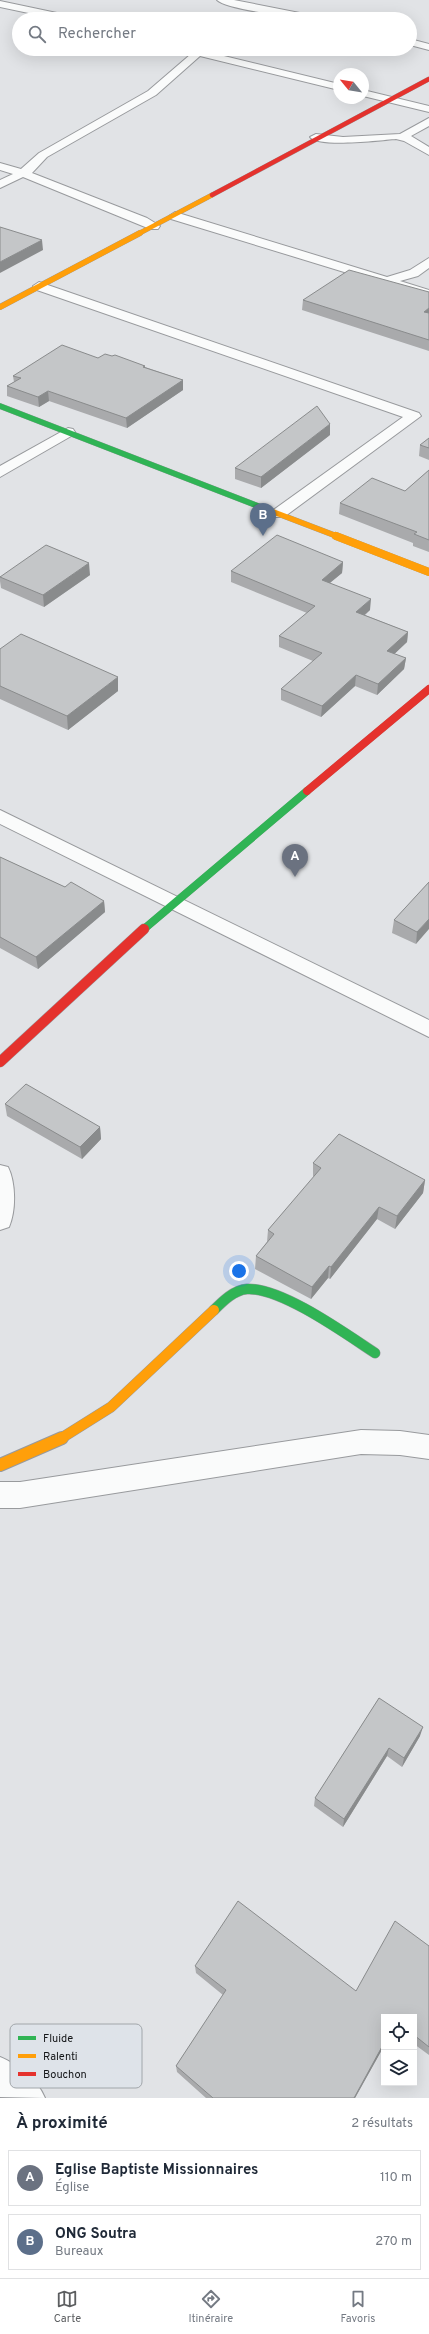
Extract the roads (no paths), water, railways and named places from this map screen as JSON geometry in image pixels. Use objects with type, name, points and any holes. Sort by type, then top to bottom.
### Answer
[{"type":"street","points":[[222,0],[274,12]]},
{"type":"street","points":[[0,4],[38,12]]},
{"type":"street","points":[[417,44],[429,47]]},
{"type":"street","points":[[0,185],[24,172],[43,155],[152,92],[195,56]]},
{"type":"street","points":[[206,56],[333,86]]},
{"type":"street","points":[[0,307],[175,216],[316,137],[429,79]]},
{"type":"street","points":[[369,94],[429,109]]},
{"type":"street","points":[[402,137],[429,121]]},
{"type":"street","points":[[316,137],[343,140],[389,135],[402,137],[429,152]]},
{"type":"street","points":[[0,166],[24,172],[62,189],[116,208],[154,226]]},
{"type":"street","points":[[175,216],[429,294]]},
{"type":"street","points":[[386,281],[414,273],[429,262]]},
{"type":"street","points":[[39,286],[414,416],[278,514]]},
{"type":"street","points":[[0,406],[429,572]]},
{"type":"street","points":[[0,472],[68,432]]},
{"type":"street","points":[[0,1062],[174,902],[429,689]]},
{"type":"street","points":[[0,816],[429,1029]]},
{"type":"street","points":[[0,1174],[2,1213],[0,1220]]},
{"type":"street","points":[[0,1465],[55,1442],[111,1407],[231,1294],[247,1289],[261,1289],[294,1304],[375,1353]]},
{"type":"street","points":[[0,1495],[20,1495],[146,1477],[361,1442],[400,1443],[429,1447]]},
{"type":"street","points":[[0,2074],[10,2083]]},
{"type":"street","points":[[16,2088],[28,2098]]},
{"type":"place","name":"ONG Soutra","points":[[263,536]]},
{"type":"place","name":"Eglise Baptiste Missionnaires","points":[[295,877]]}]
